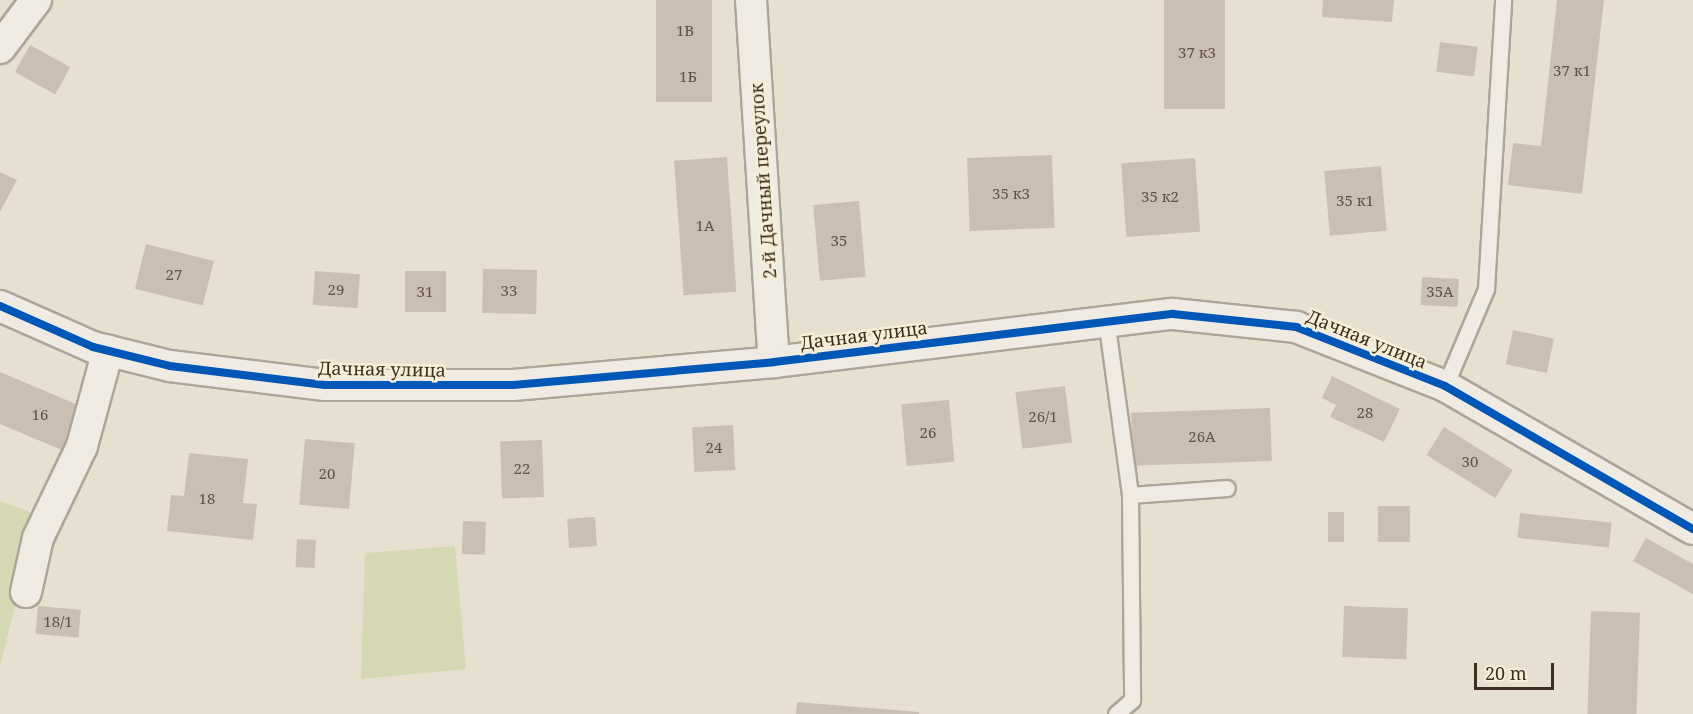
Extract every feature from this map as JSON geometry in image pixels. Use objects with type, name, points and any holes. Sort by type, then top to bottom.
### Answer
[{"type":"street","points":[[0,48],[36,0]]},
{"type":"street","name":"2-й Дачный переулок","points":[[751,0],[774,362]]},
{"type":"street","name":"Дачная улица","points":[[0,306],[23,319],[108,350],[170,366],[325,385],[513,386],[774,362],[1106,319],[1173,314],[1296,327],[1445,386],[1693,529]]},
{"type":"street","points":[[26,592],[38,538],[82,446],[108,350]]},
{"type":"lane","points":[[1445,386],[1486,289],[1503,0]]},
{"type":"lane","points":[[1106,319],[1130,495],[1132,700],[1116,714]]},
{"type":"lane","points":[[1130,495],[1227,488]]},
{"type":"green space","points":[[0,501],[30,512],[31,540],[0,667]]},
{"type":"green space","points":[[455,546],[466,669],[361,679],[365,553]]},
{"type":"building","points":[[656,0],[712,0],[712,102],[656,102]]},
{"type":"building","points":[[1164,0],[1225,0],[1225,109],[1164,109]]},
{"type":"building","points":[[1323,0],[1394,0],[1392,22],[1322,17]]},
{"type":"building","points":[[1557,0],[1604,0],[1582,194],[1508,185],[1513,143],[1541,146]]},
{"type":"building","points":[[1440,42],[1478,47],[1474,76],[1436,72]]},
{"type":"building","points":[[30,45],[70,67],[55,94],[15,72]]},
{"type":"building","points":[[1052,155],[1055,228],[970,231],[967,158]]},
{"type":"building","points":[[727,157],[736,292],[684,295],[674,161]]},
{"type":"building","points":[[1195,158],[1200,232],[1126,237],[1121,163]]},
{"type":"building","points":[[1381,166],[1387,231],[1330,236],[1324,171]]},
{"type":"building","points":[[0,172],[17,180],[0,212]]},
{"type":"building","points":[[859,201],[866,277],[820,281],[813,205]]},
{"type":"building","points":[[146,244],[214,261],[203,306],[135,289]]},
{"type":"building","points":[[483,269],[537,270],[536,314],[482,313]]},
{"type":"building","points":[[315,271],[360,274],[358,308],[313,305]]},
{"type":"building","points":[[405,271],[446,271],[446,312],[405,312]]},
{"type":"building","points":[[1422,277],[1459,279],[1457,307],[1421,305]]},
{"type":"building","points":[[1513,330],[1554,339],[1547,373],[1506,364]]},
{"type":"building","points":[[0,372],[83,407],[64,451],[0,424]]},
{"type":"building","points":[[1332,376],[1400,409],[1384,442],[1330,417],[1336,405],[1322,398]]},
{"type":"building","points":[[1065,386],[1072,443],[1022,449],[1015,392]]},
{"type":"building","points":[[949,400],[954,462],[907,466],[901,404]]},
{"type":"building","points":[[1270,408],[1272,461],[1133,466],[1131,413]]},
{"type":"building","points":[[733,425],[735,470],[694,472],[692,427]]},
{"type":"building","points":[[1444,427],[1513,470],[1495,498],[1427,455]]},
{"type":"building","points":[[305,439],[355,443],[349,509],[299,505]]},
{"type":"building","points":[[542,440],[544,497],[502,498],[500,441]]},
{"type":"building","points":[[189,453],[248,459],[243,503],[257,504],[253,540],[167,531],[171,495],[184,496]]},
{"type":"building","points":[[1378,506],[1410,506],[1410,542],[1378,542]]},
{"type":"building","points":[[1328,512],[1344,512],[1344,542],[1328,542]]},
{"type":"building","points":[[1520,513],[1611,523],[1609,547],[1517,538]]},
{"type":"building","points":[[595,517],[597,546],[569,548],[567,519]]},
{"type":"building","points":[[463,521],[486,522],[485,555],[462,554]]},
{"type":"building","points":[[1646,538],[1693,564],[1693,594],[1633,561]]},
{"type":"building","points":[[297,539],[316,540],[315,568],[296,567]]},
{"type":"building","points":[[38,606],[81,610],[78,638],[36,634]]},
{"type":"building","points":[[1344,606],[1408,608],[1406,659],[1342,657]]},
{"type":"building","points":[[1591,611],[1640,613],[1636,714],[1587,714]]},
{"type":"building","points":[[797,702],[919,712],[919,714],[796,714]]},
{"type":"cycle path","points":[[0,306],[93,347],[170,366],[325,385],[513,385],[774,362],[1173,314],[1296,327],[1445,386],[1693,529]]}]
